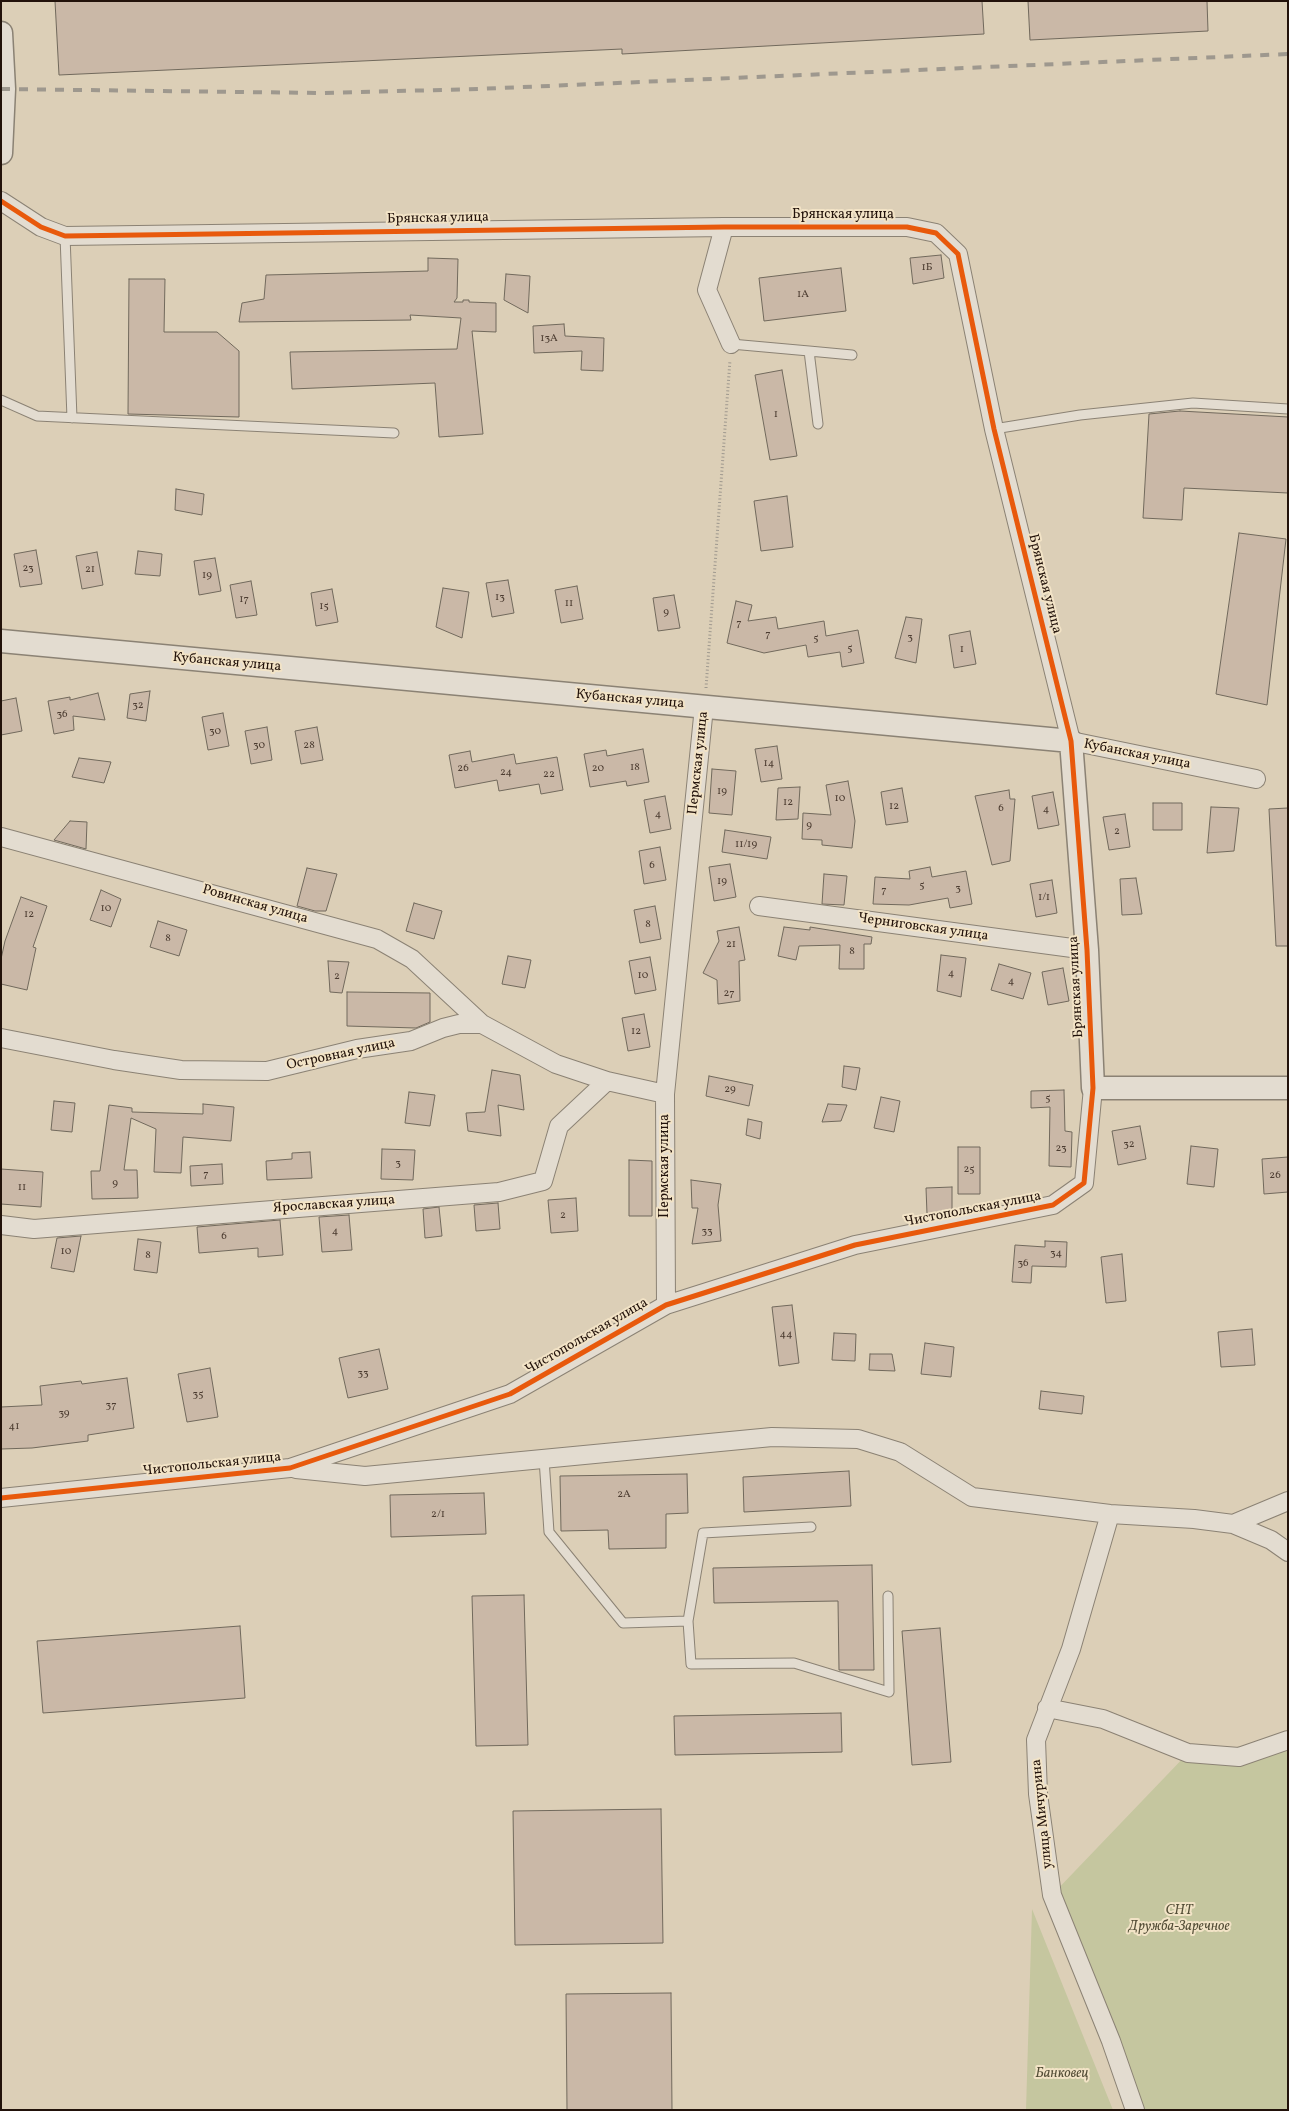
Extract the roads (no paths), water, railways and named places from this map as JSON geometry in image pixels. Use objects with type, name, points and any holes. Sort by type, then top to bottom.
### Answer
[{"type":"street","points":[[1,33],[4,89],[1,153]]},
{"type":"street","name":"Брянская улица","points":[[1,201],[41,227],[64,236],[724,227],[907,227],[936,233],[958,254],[994,429],[1070,741],[1087,950],[1093,1088]]},
{"type":"street","points":[[724,227],[707,290],[732,344]]},
{"type":"street","name":"Кубанская улица","points":[[1,642],[1070,741],[1256,779]]},
{"type":"street","name":"Пермская улица","points":[[666,1305],[665,1094],[704,707]]},
{"type":"street","name":"Ровинская улица","points":[[1,837],[377,939],[412,958],[482,1024]]},
{"type":"street","name":"Черниговская улица","points":[[759,906],[1087,950]]},
{"type":"street","name":"Островная улица","points":[[1,1038],[114,1060],[181,1070],[267,1071],[357,1049],[411,1041],[443,1028],[459,1024],[482,1024],[556,1064],[607,1081],[665,1094]]},
{"type":"street","name":"Ярославская улица","points":[[1,1225],[34,1229],[499,1192],[543,1181],[559,1126],[607,1081]]},
{"type":"street","points":[[1093,1088],[1288,1088]]},
{"type":"street","name":"Чистопольская улица","points":[[1,1498],[290,1468],[510,1394],[666,1305],[855,1245],[1053,1205],[1084,1184],[1093,1088]]},
{"type":"street","points":[[290,1468],[365,1476],[772,1437],[858,1439],[900,1452],[972,1497],[1110,1514],[1194,1519],[1233,1524],[1271,1540],[1288,1552]]},
{"type":"street","points":[[1233,1524],[1288,1501]]},
{"type":"street","name":"улица Мичурина","points":[[1110,1514],[1072,1649],[1047,1708],[1036,1740],[1038,1794],[1052,1895],[1111,2041],[1135,2110]]},
{"type":"street","points":[[1047,1708],[1103,1719],[1188,1753],[1239,1757],[1288,1740]]},
{"type":"lane","points":[[64,236],[72,418]]},
{"type":"lane","points":[[732,344],[852,355]]},
{"type":"lane","points":[[809,350],[818,424]]},
{"type":"lane","points":[[1,400],[37,416],[394,433]]},
{"type":"lane","points":[[994,429],[1080,415],[1193,403],[1288,409]]},
{"type":"lane","points":[[544,1459],[549,1532],[623,1623],[688,1621]]},
{"type":"lane","points":[[812,1527],[704,1533],[688,1621],[691,1664],[794,1663],[889,1692],[888,1596]]},
{"type":"railway","points":[[1,89],[322,93],[478,89],[1288,54]]},
{"type":"park label","name":"СНТ Дружба-Заречное","points":[[1179,1919]]},
{"type":"park label","name":"Банковец","points":[[1062,2074]]}]
